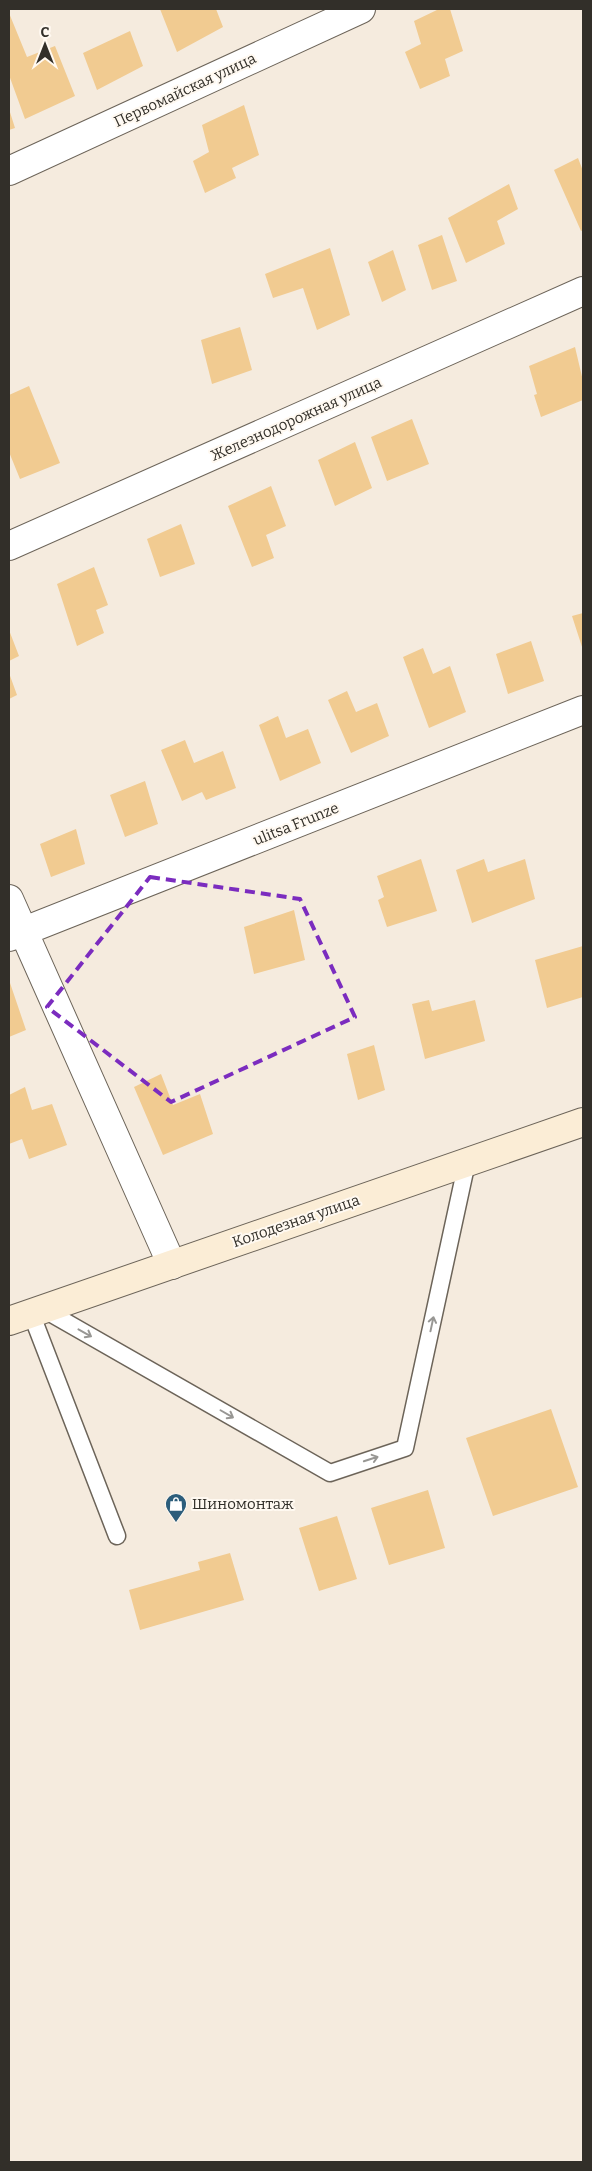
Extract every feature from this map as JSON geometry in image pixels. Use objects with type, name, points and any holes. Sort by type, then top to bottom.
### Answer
[{"type":"main road","name":"Колодезная улица","points":[[28,1314],[583,1122]]},
{"type":"street","name":"Первомайская улица","points":[[9,171],[361,9]]},
{"type":"street","name":"Железнодорожная улица","points":[[9,546],[583,291]]},
{"type":"street","name":"ulitsa Frunze","points":[[16,935],[583,710]]},
{"type":"street","points":[[9,898],[16,935],[172,1265]]},
{"type":"lane","points":[[28,1314],[330,1473],[405,1448],[467,1162]]},
{"type":"lane","points":[[28,1314],[117,1536]]},
{"type":"highlighted area","points":[[150,877],[300,899],[355,1017],[171,1102],[47,1007]]},
{"type":"building","points":[[160,9],[216,9],[223,27],[177,52]]},
{"type":"building","points":[[439,9],[450,9],[463,51],[445,59],[450,76],[420,89],[405,52],[421,44],[414,21]]},
{"type":"building","points":[[9,13],[27,57],[55,46],[75,96],[25,119],[9,75]]},
{"type":"building","points":[[130,31],[143,66],[97,90],[83,53]]},
{"type":"building","points":[[244,105],[259,155],[232,168],[236,178],[205,193],[193,161],[209,152],[202,125]]},
{"type":"building","points":[[9,109],[15,128],[9,130]]},
{"type":"building","points":[[578,158],[583,171],[583,230],[581,231],[554,170]]},
{"type":"building","points":[[509,184],[518,209],[497,221],[505,244],[466,263],[448,218]]},
{"type":"building","points":[[442,235],[457,281],[432,290],[418,245]]},
{"type":"building","points":[[330,248],[350,315],[317,330],[303,288],[273,298],[265,274]]},
{"type":"building","points":[[393,250],[406,290],[382,302],[368,262]]},
{"type":"building","points":[[240,327],[252,370],[212,384],[201,340]]},
{"type":"building","points":[[575,347],[583,381],[583,400],[541,417],[534,395],[537,394],[529,366]]},
{"type":"building","points":[[29,386],[60,463],[20,479],[9,452],[9,395]]},
{"type":"building","points":[[412,419],[429,464],[387,481],[371,437]]},
{"type":"building","points":[[355,442],[372,488],[335,506],[318,460]]},
{"type":"building","points":[[271,486],[286,526],[266,535],[274,558],[252,567],[228,506]]},
{"type":"building","points":[[181,524],[195,564],[160,577],[147,539]]},
{"type":"building","points":[[94,567],[108,605],[96,610],[104,633],[77,646],[57,584]]},
{"type":"building","points":[[583,613],[583,650],[572,616]]},
{"type":"building","points":[[9,630],[19,656],[9,661]]},
{"type":"building","points":[[531,641],[544,681],[508,694],[496,654]]},
{"type":"building","points":[[423,648],[433,674],[450,666],[466,712],[429,728],[403,657]]},
{"type":"building","points":[[9,673],[17,695],[9,699]]},
{"type":"building","points":[[347,691],[356,712],[377,703],[389,736],[351,753],[328,700]]},
{"type":"building","points":[[278,716],[286,738],[308,729],[321,763],[280,781],[259,725]]},
{"type":"building","points":[[185,740],[194,763],[223,751],[236,788],[206,800],[202,792],[182,801],[161,750]]},
{"type":"building","points":[[145,781],[158,824],[125,837],[110,795]]},
{"type":"building","points":[[76,829],[85,864],[51,877],[40,844]]},
{"type":"building","points":[[421,859],[437,911],[387,927],[378,900],[384,897],[377,876]]},
{"type":"building","points":[[484,859],[488,872],[525,859],[535,899],[472,923],[456,870]]},
{"type":"building","points":[[294,910],[305,960],[254,974],[244,927]]},
{"type":"building","points":[[583,946],[583,997],[547,1008],[535,960]]},
{"type":"building","points":[[9,980],[26,1030],[9,1037]]},
{"type":"building","points":[[429,1000],[432,1011],[475,1000],[485,1041],[425,1059],[412,1004]]},
{"type":"building","points":[[374,1045],[385,1090],[358,1100],[347,1054]]},
{"type":"building","points":[[161,1074],[173,1105],[200,1094],[213,1134],[163,1155],[134,1087]]},
{"type":"building","points":[[25,1087],[32,1110],[52,1104],[67,1145],[29,1159],[22,1139],[9,1144],[9,1095]]},
{"type":"building","points":[[551,1409],[578,1487],[493,1516],[466,1438]]},
{"type":"building","points":[[428,1490],[445,1548],[389,1565],[371,1508]]},
{"type":"building","points":[[337,1516],[357,1579],[319,1591],[299,1528]]},
{"type":"building","points":[[230,1553],[244,1600],[140,1630],[129,1590],[200,1570],[198,1562]]},
{"type":"place","name":"Шиномонтаж","points":[[176,1523]]}]
